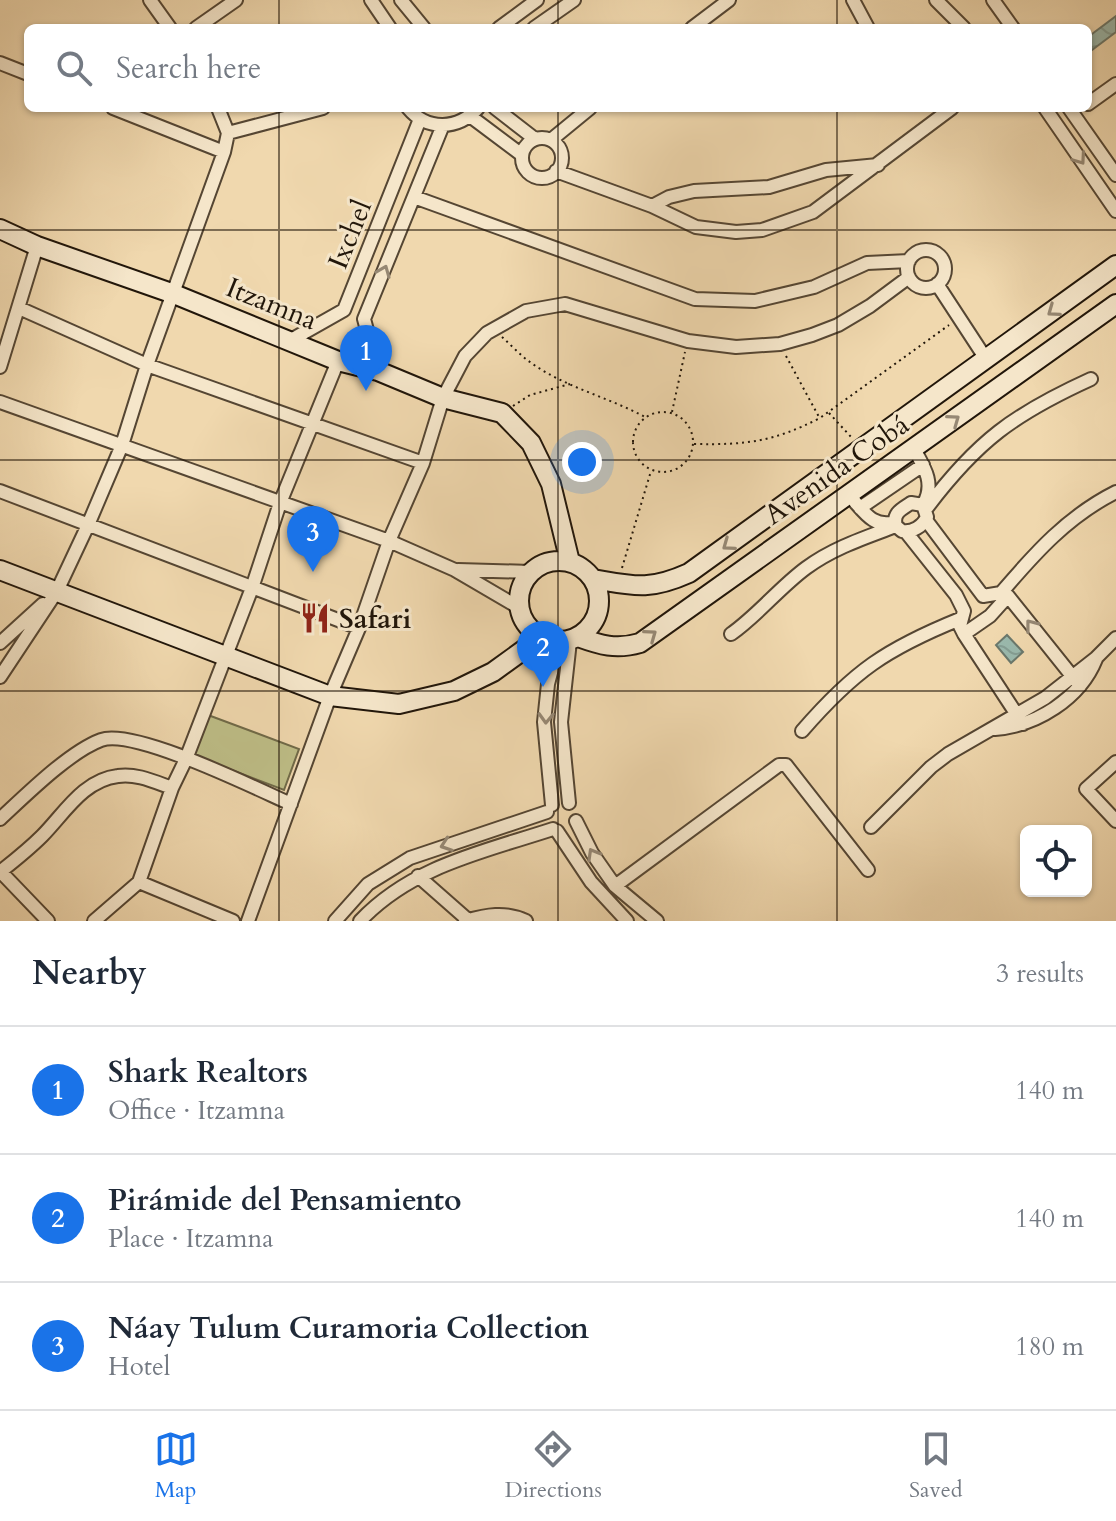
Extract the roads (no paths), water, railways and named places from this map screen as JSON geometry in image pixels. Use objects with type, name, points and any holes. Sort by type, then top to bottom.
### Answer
[{"type":"street","points":[[150,0],[167,24]]},
{"type":"street","points":[[202,24],[236,0]]},
{"type":"street","points":[[371,0],[387,24]]},
{"type":"street","points":[[401,0],[421,24]]},
{"type":"street","points":[[504,24],[537,0]]},
{"type":"street","points":[[540,24],[574,0]]},
{"type":"street","points":[[697,24],[729,0]]},
{"type":"street","points":[[853,0],[866,24]]},
{"type":"street","points":[[936,0],[960,24]]},
{"type":"street","points":[[993,0],[1010,24]]},
{"type":"street","points":[[0,63],[24,72]]},
{"type":"street","points":[[1092,101],[1116,84]]},
{"type":"street","points":[[123,112],[224,152]]},
{"type":"street","points":[[0,677],[57,591],[122,445],[147,365],[224,152],[228,133],[220,112]]},
{"type":"street","points":[[228,133],[308,112]]},
{"type":"street","points":[[412,112],[420,119],[443,125],[458,123],[474,112],[522,155]]},
{"type":"street","points":[[500,112],[535,139]]},
{"type":"street","points":[[551,140],[561,152],[561,162],[556,171],[547,177],[531,175],[523,166],[522,155],[527,143],[535,139],[551,140],[585,112]]},
{"type":"street","points":[[556,171],[652,206],[696,227],[736,232],[762,230],[813,212],[946,112]]},
{"type":"street","points":[[1048,112],[1116,211]]},
{"type":"street","points":[[1076,112],[1116,175]]},
{"type":"street","name":"Ixchel","points":[[291,340],[344,310],[420,119]]},
{"type":"street","points":[[378,371],[364,319],[443,125]]},
{"type":"street","points":[[652,206],[669,197],[694,191],[769,187],[826,170],[878,165]]},
{"type":"street","points":[[414,197],[695,299],[755,301],[814,287],[867,263],[909,261],[921,251],[936,253],[943,261],[945,271],[937,284],[923,288],[909,277],[909,261]]},
{"type":"street","name":"Itzamna","points":[[0,229],[37,246],[174,294],[338,361],[378,371],[443,398],[502,413],[531,443],[551,484],[570,562]]},
{"type":"street","points":[[0,367],[37,246]]},
{"type":"street","name":"Avenida Cobá","points":[[593,579],[642,587],[666,584],[689,573],[1116,265]]},
{"type":"street","points":[[248,921],[389,541],[423,463],[443,398],[465,356],[493,330],[526,311],[565,304],[688,341],[736,347],[780,344],[838,325],[909,277]]},
{"type":"street","points":[[937,284],[986,359]]},
{"type":"street","name":"Avenida Cobá","points":[[562,639],[623,648],[640,643],[854,500],[881,478],[918,457],[1116,304]]},
{"type":"street","points":[[19,308],[147,365],[423,463]]},
{"type":"street","points":[[344,310],[352,321],[364,319]]},
{"type":"street","points":[[94,921],[139,882],[172,788],[252,588],[280,503],[338,361]]},
{"type":"street","points":[[731,634],[751,621],[802,571],[821,557],[899,523],[921,509],[995,433],[1019,416],[1091,379]]},
{"type":"street","points":[[0,402],[389,541],[455,570],[518,607]]},
{"type":"street","points":[[854,500],[876,523],[899,523],[921,509],[930,488],[918,457],[897,483]]},
{"type":"street","points":[[881,478],[897,483]]},
{"type":"street","points":[[881,478],[897,483],[921,509],[983,596]]},
{"type":"street","points":[[881,478],[899,523],[956,595],[964,634],[1021,719]]},
{"type":"street","points":[[0,491],[359,628]]},
{"type":"street","points":[[964,634],[990,616],[1035,552],[1066,523],[1116,492]]},
{"type":"street","points":[[0,570],[330,696],[399,704],[443,694],[562,639],[596,619],[600,606],[599,591],[593,579],[583,568],[570,562],[557,561],[543,564],[531,572],[523,582],[518,607],[522,620],[562,639]]},
{"type":"street","points":[[455,570],[531,572]]},
{"type":"street","points":[[0,643],[57,591]]},
{"type":"street","points":[[802,731],[833,695],[866,666],[897,646],[962,615],[983,596],[1005,595]]},
{"type":"street","points":[[1005,595],[1076,682]]},
{"type":"street","points":[[871,827],[931,767],[991,730],[1021,719],[1045,698],[1076,682],[1116,638]]},
{"type":"street","points":[[562,639],[561,722],[569,803],[576,812],[576,821],[592,853],[615,886],[657,921]]},
{"type":"street","points":[[562,639],[548,684],[544,722],[550,808],[547,822],[591,882],[627,921]]},
{"type":"street","points":[[0,819],[56,770],[100,741],[114,737],[186,759],[291,804]]},
{"type":"street","points":[[1116,762],[1086,789],[1116,821]]},
{"type":"street","points":[[615,886],[779,765],[786,765],[868,870]]},
{"type":"street","points":[[48,921],[0,872],[42,836],[77,796],[97,783],[117,776],[140,777],[172,788]]},
{"type":"street","points":[[335,921],[368,884],[410,858],[561,802],[569,803]]},
{"type":"street","points":[[360,921],[380,900],[418,876],[480,852],[555,830],[571,829],[576,821]]},
{"type":"street","points":[[474,835],[480,852]]},
{"type":"street","points":[[418,876],[467,920],[493,914],[526,921]]},
{"type":"street","points":[[139,882],[233,921]]},
{"type":"water","points":[[1116,16],[1116,32],[1092,50],[1092,34]]},
{"type":"water","points":[[1007,635],[1023,652],[1011,663],[996,645]]},
{"type":"place","name":"Shark Realtors","points":[[366,391]]},
{"type":"place","name":"Náay Tulum Curamoria Collection","points":[[313,572]]},
{"type":"place","name":"Safari","points":[[315,618]]},
{"type":"place","name":"Pirámide del Pensamiento","points":[[543,687]]}]
